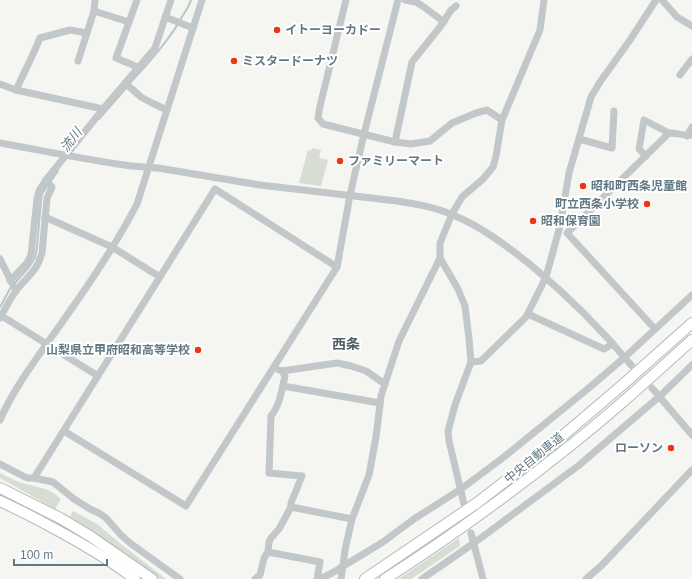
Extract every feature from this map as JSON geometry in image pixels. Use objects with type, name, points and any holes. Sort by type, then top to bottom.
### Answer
[{"type":"highway","name":"中央自動車道","points":[[365,579],[477,503],[553,444],[692,323]]},
{"type":"highway","name":"中央自動車道","points":[[385,579],[482,513],[561,453],[629,397],[692,340]]},
{"type":"highway","points":[[0,488],[90,536],[152,579]]},
{"type":"highway","points":[[0,492],[16,496]]},
{"type":"highway","points":[[0,502],[15,508],[74,539],[135,579]]},
{"type":"highway","points":[[357,579],[435,527],[449,523]]},
{"type":"highway","points":[[108,548],[146,579]]},
{"type":"highway","points":[[117,566],[129,579]]},
{"type":"street","points":[[78,61],[94,11],[95,0]]},
{"type":"street","points":[[137,0],[116,58],[133,64],[138,68]]},
{"type":"street","points":[[10,281],[27,263],[31,255],[39,191],[46,180],[103,109],[155,48],[171,0]]},
{"type":"street","points":[[0,420],[14,392],[84,291],[112,247],[136,204],[202,0]]},
{"type":"street","points":[[346,0],[318,118],[323,124],[394,142],[411,144],[430,141],[452,123],[487,110],[502,120]]},
{"type":"street","points":[[64,431],[186,506],[338,267],[350,195],[398,0]]},
{"type":"street","points":[[405,0],[416,2],[444,22]]},
{"type":"street","points":[[341,579],[345,550],[352,519],[368,474],[376,437],[381,396],[399,341],[440,258],[440,243],[452,214],[462,197],[493,167],[502,120],[540,30],[544,0]]},
{"type":"street","points":[[471,362],[481,361],[526,318],[546,277],[560,226],[569,173],[592,97],[600,82],[656,0]]},
{"type":"street","points":[[662,0],[677,17],[692,26]]},
{"type":"street","points":[[394,142],[412,62],[444,22],[451,10],[456,6]]},
{"type":"street","points":[[94,11],[129,22]]},
{"type":"street","points":[[165,17],[193,28]]},
{"type":"street","points":[[16,90],[40,38],[70,30],[87,33]]},
{"type":"street","points":[[680,75],[692,58]]},
{"type":"street","points":[[125,83],[141,97],[167,110]]},
{"type":"street","points":[[0,84],[16,90],[103,109]]},
{"type":"street","points":[[579,139],[612,148],[614,111]]},
{"type":"street","points":[[646,156],[639,149],[644,120],[669,133],[690,135],[692,127]]},
{"type":"street","points":[[655,329],[567,233],[669,133]]},
{"type":"street","points":[[0,143],[66,156],[133,166],[148,166],[260,185],[350,195],[436,208],[452,214],[491,234],[546,277],[613,344],[632,366]]},
{"type":"street","points":[[46,180],[52,187],[48,198],[45,216],[40,260],[36,269],[16,291],[0,316],[98,376]]},
{"type":"street","points":[[34,478],[215,189],[338,267]]},
{"type":"street","points":[[45,216],[112,247],[160,277]]},
{"type":"street","points":[[440,258],[458,289],[465,306],[469,339],[471,362],[455,405],[448,431],[464,504]]},
{"type":"street","points":[[0,259],[16,291]]},
{"type":"street","points":[[319,579],[383,542],[414,519],[461,489],[514,449],[625,357],[692,295]]},
{"type":"street","points":[[528,314],[604,349],[613,344]]},
{"type":"street","points":[[282,371],[337,363],[351,366],[366,372],[385,384]]},
{"type":"street","points":[[422,579],[474,543],[578,466],[660,396],[692,366]]},
{"type":"street","points":[[255,579],[260,575],[271,538],[279,529],[288,511],[292,507],[291,503],[302,476],[269,473],[271,416],[276,410],[286,376],[282,371],[275,367]]},
{"type":"street","points":[[283,386],[380,404]]},
{"type":"street","points":[[652,388],[692,435]]},
{"type":"street","points":[[0,464],[27,478],[53,482],[74,499],[106,518],[130,543],[180,579]]},
{"type":"street","points":[[586,579],[601,566],[692,470]]},
{"type":"street","points":[[292,507],[352,519]]},
{"type":"street","points":[[471,533],[483,579]]},
{"type":"street","points":[[268,552],[320,562],[319,579]]},
{"type":"shaded area","points":[[312,148],[321,150],[319,158],[328,160],[321,186],[299,183],[308,150],[311,151]]},
{"type":"shaded area","points":[[0,473],[19,482],[48,490],[61,499],[55,509],[0,478]]},
{"type":"shaded area","points":[[73,511],[97,524],[166,579],[160,579],[70,516]]},
{"type":"shaded area","points":[[459,538],[460,546],[411,579],[398,579]]},
{"type":"waterway","name":"流川","points":[[180,20],[191,0]]},
{"type":"waterway","name":"流川","points":[[129,84],[155,55],[178,24]]},
{"type":"waterway","name":"流川","points":[[99,119],[126,88]]},
{"type":"waterway","name":"流川","points":[[50,182],[58,171]]},
{"type":"waterway","name":"流川","points":[[14,284],[35,258],[41,200],[42,194],[47,186]]},
{"type":"waterway","name":"流川","points":[[0,307],[11,287]]},
{"type":"place","name":"イトーヨーカドー","points":[[277,30]]},
{"type":"place","name":"ミスタードーナツ","points":[[234,61]]},
{"type":"place","name":"ファミリーマート","points":[[340,161]]},
{"type":"place","name":"昭和町西条児童館","points":[[583,186]]},
{"type":"place","name":"町立西条小学校","points":[[647,204]]},
{"type":"place","name":"昭和保育園","points":[[533,221]]},
{"type":"place","name":"山梨県立甲府昭和高等学校","points":[[198,350]]},
{"type":"place","name":"ローソン","points":[[671,448]]},
{"type":"district","name":"西条","points":[[346,344]]}]
